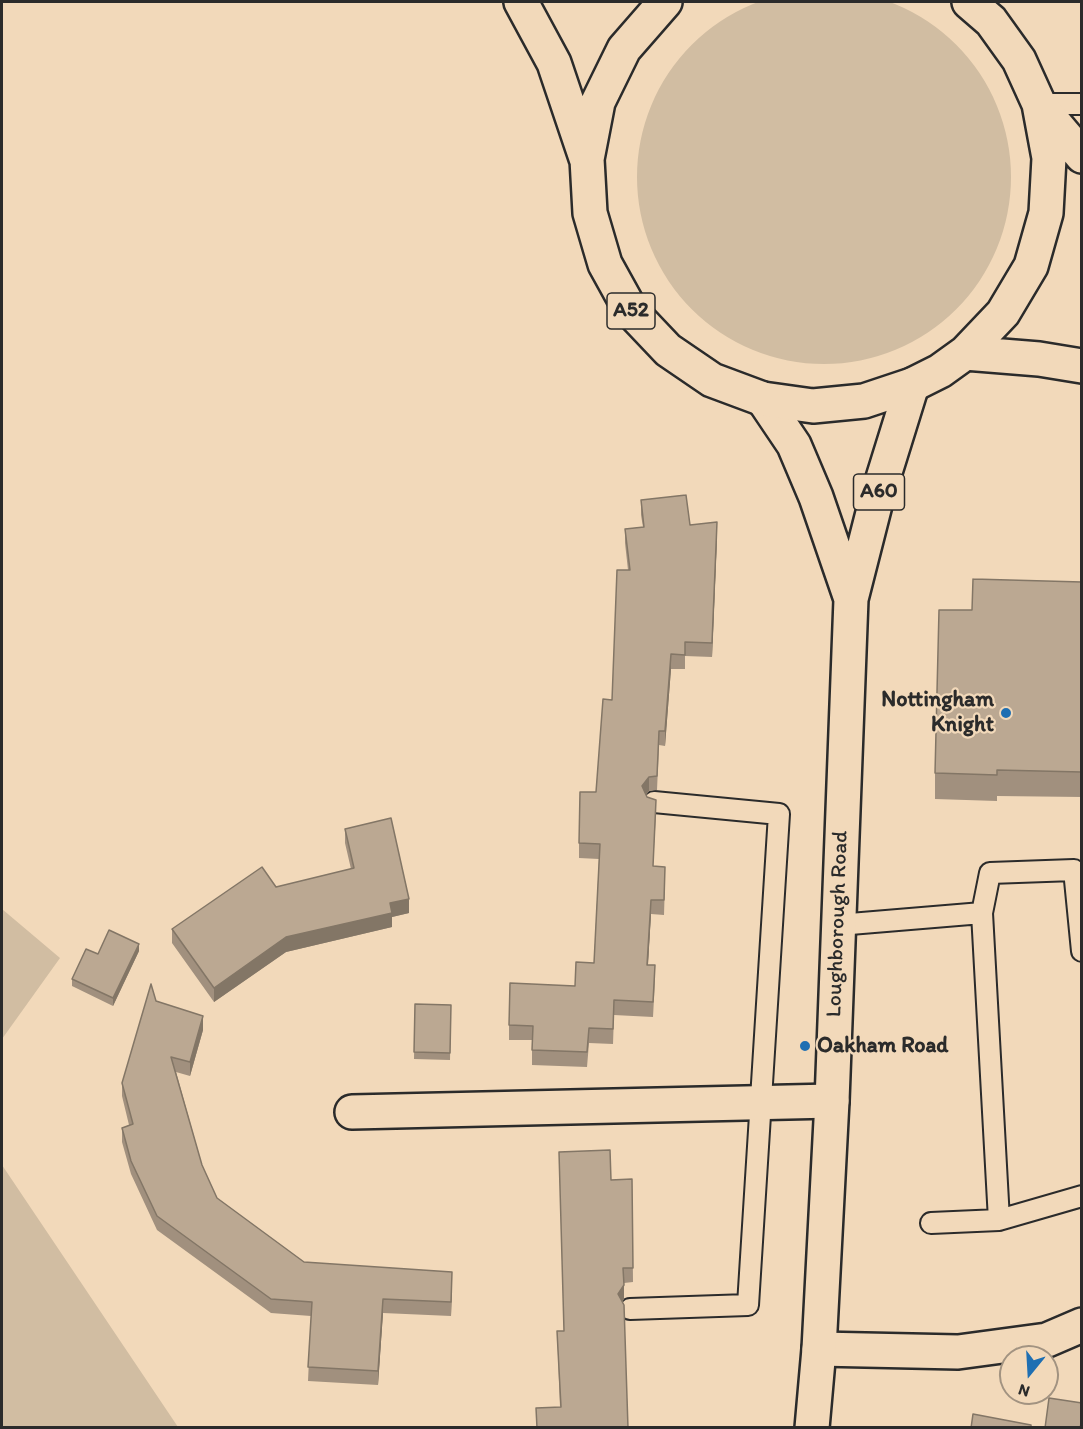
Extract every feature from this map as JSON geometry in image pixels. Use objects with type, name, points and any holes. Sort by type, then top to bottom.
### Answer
[{"type":"main road","name":"A52","points":[[521,2],[554,63],[587,159]]},
{"type":"main road","name":"A52","points":[[665,2],[624,49],[598,102],[587,159],[590,213],[605,264],[631,311],[668,350],[712,380],[763,399],[813,406],[854,402],[912,386],[940,371],[965,353],[1003,313],[1031,266],[1046,213],[1048,158],[1039,104],[1019,60],[991,21],[969,2]]},
{"type":"main road","name":"A52","points":[[1039,104],[1082,156]]},
{"type":"main road","points":[[965,353],[1039,358],[1082,366]]},
{"type":"main road","name":"Loughborough Road","points":[[812,1428],[819,1349],[832,1101],[851,599],[876,501],[912,386]]},
{"type":"main road","name":"Loughborough Road","points":[[763,399],[794,445],[816,497],[851,599]]},
{"type":"main road","points":[[352,1112],[832,1101]]},
{"type":"main road","points":[[819,1349],[958,1352],[1047,1340],[1082,1325]]},
{"type":"lane","points":[[1039,104],[1082,104]]},
{"type":"lane","points":[[630,1309],[748,1305],[780,814],[654,802]]},
{"type":"lane","points":[[999,1220],[982,913],[990,873],[1074,870],[1082,951]]},
{"type":"lane","points":[[838,925],[982,913]]},
{"type":"lane","points":[[931,1223],[999,1220],[1082,1197]]},
{"type":"shaded area","points":[[806,-10],[842,-10],[861,-7],[896,4],[928,21],[957,44],[980,73],[997,105],[1008,140],[1011,177],[1008,214],[997,249],[980,281],[957,310],[928,333],[896,350],[861,361],[842,364],[806,364],[770,356],[736,342],[705,322],[679,296],[659,265],[645,231],[637,195],[637,159],[645,123],[659,89],[679,58],[705,32],[736,12],[770,-2]]},
{"type":"shaded area","points":[[2,909],[60,958],[2,1039]]},
{"type":"shaded area","points":[[2,1165],[178,1427],[2,1427]]},
{"type":"building","points":[[686,495],[690,525],[717,522],[712,643],[685,642],[685,655],[671,654],[665,731],[659,731],[657,776],[649,777],[642,786],[647,797],[656,800],[653,866],[665,867],[664,900],[651,900],[647,965],[655,965],[653,1002],[614,1000],[613,1029],[589,1028],[587,1052],[532,1050],[533,1026],[509,1025],[510,983],[575,986],[576,962],[594,963],[600,844],[579,843],[580,792],[596,792],[603,699],[612,700],[617,570],[630,570],[625,529],[644,527],[641,500]]},
{"type":"building","name":"Nottingham Knight","points":[[973,579],[1082,582],[1082,772],[997,770],[997,775],[935,773],[939,610],[972,610]]},
{"type":"building","points":[[391,818],[409,899],[390,903],[392,913],[286,937],[214,988],[172,929],[262,867],[276,887],[354,868],[345,829]]},
{"type":"building","points":[[109,930],[139,944],[113,998],[72,979],[86,949],[98,954]]},
{"type":"building","points":[[151,984],[156,1001],[203,1016],[190,1062],[171,1057],[202,1165],[217,1198],[304,1262],[452,1272],[451,1302],[383,1299],[378,1371],[308,1367],[312,1302],[271,1299],[157,1216],[131,1161],[122,1128],[133,1124],[122,1083]]},
{"type":"building","points":[[415,1004],[451,1005],[450,1053],[414,1052]]},
{"type":"building","points":[[610,1150],[611,1180],[632,1179],[633,1268],[623,1268],[624,1285],[618,1294],[624,1305],[628,1428],[537,1428],[536,1408],[561,1407],[557,1331],[564,1331],[559,1152]]},
{"type":"building","points":[[1059,1400],[1082,1403],[1080,1428],[1045,1428],[1048,1405],[1059,1405]]},
{"type":"building","points":[[973,1414],[1031,1425],[1031,1428],[971,1428]]},
{"type":"place","name":"Nottingham Knight","points":[[1006,713]]},
{"type":"place","name":"Oakham Road","points":[[805,1046]]}]
